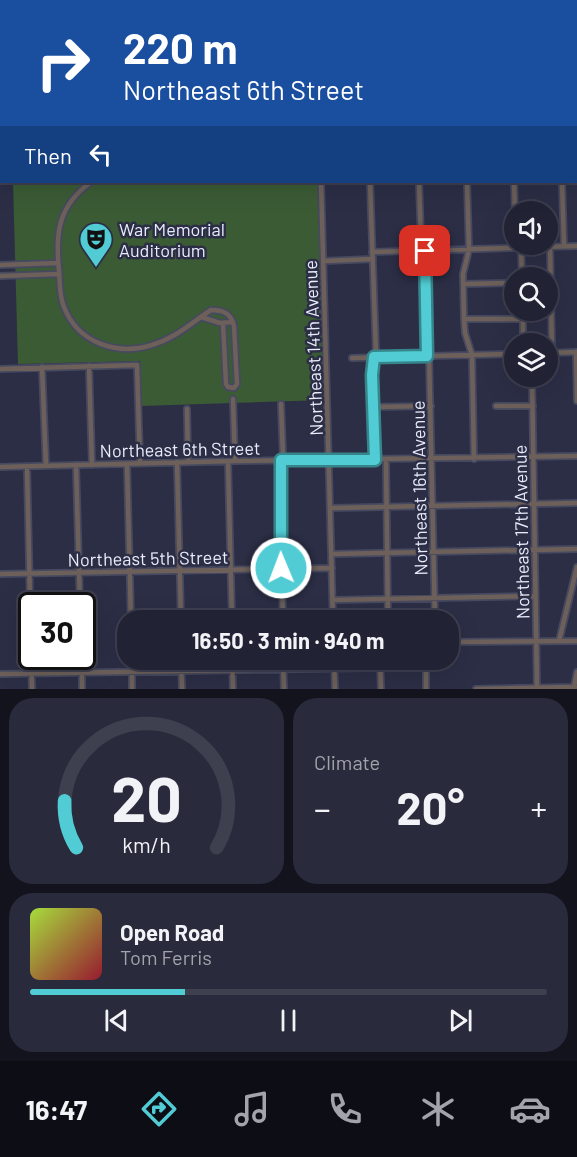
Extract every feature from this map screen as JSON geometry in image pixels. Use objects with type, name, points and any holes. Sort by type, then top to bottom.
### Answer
[{"type":"street","points":[[90,183],[79,190],[63,213],[57,240],[61,299],[68,316],[76,327],[99,344],[124,349],[150,346],[179,334],[209,311],[226,312],[233,322],[237,384],[234,388],[226,384],[223,323]]},
{"type":"street","name":"Northeast 14th Avenue","points":[[321,183],[332,508],[333,610]]},
{"type":"street","points":[[370,183],[374,357],[372,407],[375,460]]},
{"type":"street","name":"Northeast 16th Avenue","points":[[419,183],[421,240],[425,251],[431,406],[435,610]]},
{"type":"street","points":[[467,183],[469,250],[464,274],[464,319],[465,333],[472,355],[474,459]]},
{"type":"street","points":[[514,183],[515,201]]},
{"type":"street","points":[[562,183],[564,246]]},
{"type":"street","points":[[558,246],[577,246]]},
{"type":"street","points":[[372,252],[504,248]]},
{"type":"street","points":[[550,255],[550,333]]},
{"type":"street","points":[[324,261],[373,259]]},
{"type":"street","points":[[0,265],[58,263]]},
{"type":"street","points":[[0,276],[59,274]]},
{"type":"street","points":[[464,284],[504,283]]},
{"type":"street","points":[[208,320],[209,311]]},
{"type":"street","points":[[201,317],[223,323],[233,322]]},
{"type":"street","points":[[464,319],[504,319]]},
{"type":"street","points":[[558,353],[576,352],[577,401]]},
{"type":"street","points":[[352,358],[504,354]]},
{"type":"street","points":[[0,369],[137,365],[140,463]]},
{"type":"street","points":[[89,366],[92,465]]},
{"type":"street","points":[[42,367],[46,466]]},
{"type":"street","name":"Northeast 17th Avenue","points":[[532,387],[537,688]]},
{"type":"street","points":[[233,399],[235,461]]},
{"type":"street","points":[[281,404],[283,610]]},
{"type":"street","points":[[372,407],[431,406]]},
{"type":"street","points":[[496,406],[533,406]]},
{"type":"street","points":[[187,409],[188,462]]},
{"type":"street","name":"Northeast 6th Street","points":[[0,467],[577,456]]},
{"type":"street","points":[[386,460],[388,610]]},
{"type":"street","points":[[228,461],[232,610]]},
{"type":"street","points":[[177,462],[181,610]]},
{"type":"street","points":[[127,464],[131,610]]},
{"type":"street","points":[[76,465],[80,592]]},
{"type":"street","points":[[27,466],[32,689]]},
{"type":"street","points":[[332,508],[577,503]]},
{"type":"street","points":[[332,554],[577,549]]},
{"type":"street","points":[[560,641],[577,567]]},
{"type":"street","name":"Northeast 5th Street","points":[[0,574],[332,568]]},
{"type":"street","points":[[333,600],[536,596]]},
{"type":"street","points":[[459,642],[577,641]]},
{"type":"street","points":[[0,674],[182,670],[182,689]]},
{"type":"street","points":[[232,670],[233,689]]},
{"type":"street","points":[[284,670],[284,689]]},
{"type":"street","points":[[334,670],[335,689]]},
{"type":"street","points":[[380,670],[381,689]]},
{"type":"street","points":[[426,670],[426,689]]},
{"type":"street","points":[[132,671],[132,689]]},
{"type":"street","points":[[82,672],[82,689]]},
{"type":"street","points":[[476,689],[574,688],[577,672]]},
{"type":"green space","points":[[13,183],[319,183],[326,400],[141,406],[140,361],[18,364]]},
{"type":"place","name":"War Memorial Auditorium","points":[[96,268]]},
{"type":"route","points":[[281,568],[279,465],[281,460],[375,460],[372,375],[374,357],[427,356],[425,251]]}]
